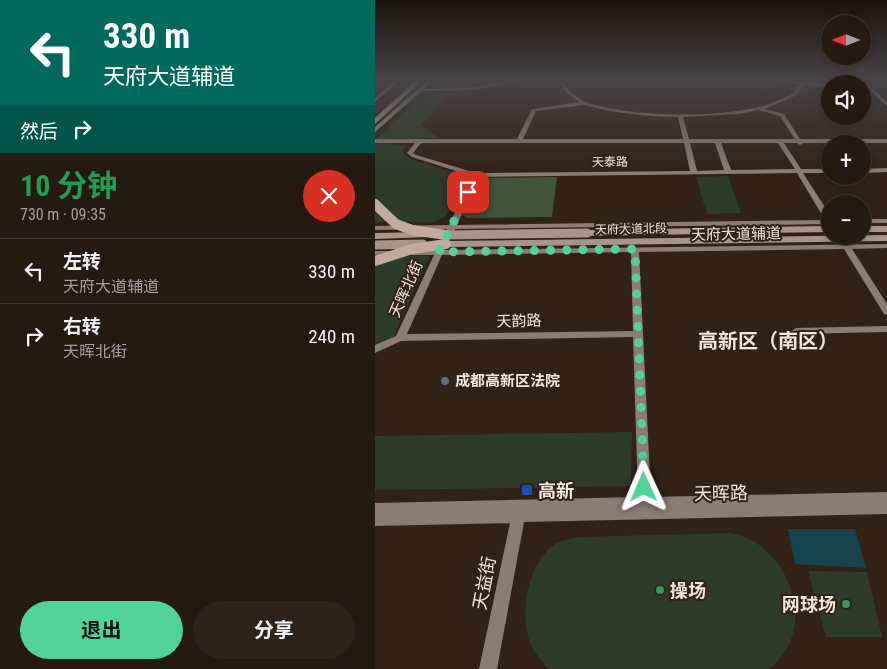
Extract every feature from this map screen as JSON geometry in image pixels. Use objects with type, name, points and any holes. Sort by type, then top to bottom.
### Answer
[{"type":"highway","points":[[375,122],[386,111]]},
{"type":"highway","points":[[375,204],[397,224],[446,239]]},
{"type":"highway","points":[[375,261],[446,239]]},
{"type":"main road","points":[[375,130],[394,111]]},
{"type":"main road","points":[[871,229],[887,228]]},
{"type":"main road","name":"天府大道北段","points":[[375,236],[446,239],[586,237],[821,229]]},
{"type":"main road","name":"天府大道北段","points":[[586,237],[727,240],[887,238]]},
{"type":"main road","name":"天府大道北段","points":[[375,245],[446,239]]},
{"type":"street","points":[[520,141],[533,111]]},
{"type":"street","points":[[610,111],[677,116],[723,115],[746,111]]},
{"type":"street","points":[[768,111],[782,115],[800,142]]},
{"type":"street","points":[[677,116],[679,142]]},
{"type":"street","points":[[677,116],[687,142],[694,172]]},
{"type":"street","name":"天泰路","points":[[419,141],[410,153],[414,156],[476,175],[821,171]]},
{"type":"street","points":[[375,142],[887,142]]},
{"type":"street","points":[[687,142],[780,142]]},
{"type":"street","points":[[780,142],[821,206]]},
{"type":"street","points":[[718,143],[728,172]]},
{"type":"street","points":[[871,171],[887,170]]},
{"type":"street","name":"天晖北街","points":[[375,350],[400,338],[476,175]]},
{"type":"street","name":"天府大道辅道","points":[[375,253],[446,239],[821,221]]},
{"type":"street","points":[[871,221],[887,221]]},
{"type":"street","name":"天府大道辅道","points":[[375,228],[446,239],[635,249],[887,246]]},
{"type":"street","points":[[727,240],[778,247]]},
{"type":"street","points":[[846,246],[887,312]]},
{"type":"street","points":[[635,249],[645,508]]},
{"type":"street","points":[[796,331],[887,329]]},
{"type":"street","name":"天韵路","points":[[400,338],[638,334]]},
{"type":"street","name":"天晖路","points":[[645,508],[887,498]]},
{"type":"street","name":"天晖路","points":[[375,509],[887,508]]},
{"type":"street","name":"天晖路","points":[[375,519],[519,510]]},
{"type":"street","name":"天益街","points":[[488,669],[519,510]]},
{"type":"green space","points":[[406,111],[434,111],[421,125],[439,138],[376,139]]},
{"type":"green space","points":[[375,144],[406,145],[403,152],[410,159],[459,174],[463,182],[446,216],[433,222],[375,222]]},
{"type":"green space","points":[[728,176],[741,213],[707,214],[696,177]]},
{"type":"green space","points":[[557,177],[552,217],[467,218],[462,215],[478,181],[487,178]]},
{"type":"green space","points":[[375,255],[430,256],[393,337],[375,345]]},
{"type":"green space","points":[[632,432],[631,486],[375,490],[375,436]]},
{"type":"green space","name":"操场","points":[[731,533],[742,536],[766,550],[777,562],[791,590],[795,606],[795,622],[792,637],[783,654],[770,669],[548,669],[534,650],[529,641],[525,611],[530,584],[534,571],[541,559],[549,549],[559,542],[582,537]]},
{"type":"green space","name":"网球场","points":[[808,571],[867,572],[882,637],[826,637]]},
{"type":"water","points":[[788,529],[855,529],[866,568],[795,564]]},
{"type":"place","name":"成都高新区法院","points":[[445,381]]},
{"type":"place","name":"高新","points":[[527,490]]},
{"type":"place","name":"操场","points":[[660,590]]},
{"type":"place","name":"网球场","points":[[846,604]]},
{"type":"district","name":"高新区（南区）","points":[[768,341]]},
{"type":"route","points":[[468,192],[439,252],[635,249],[644,487]]}]
